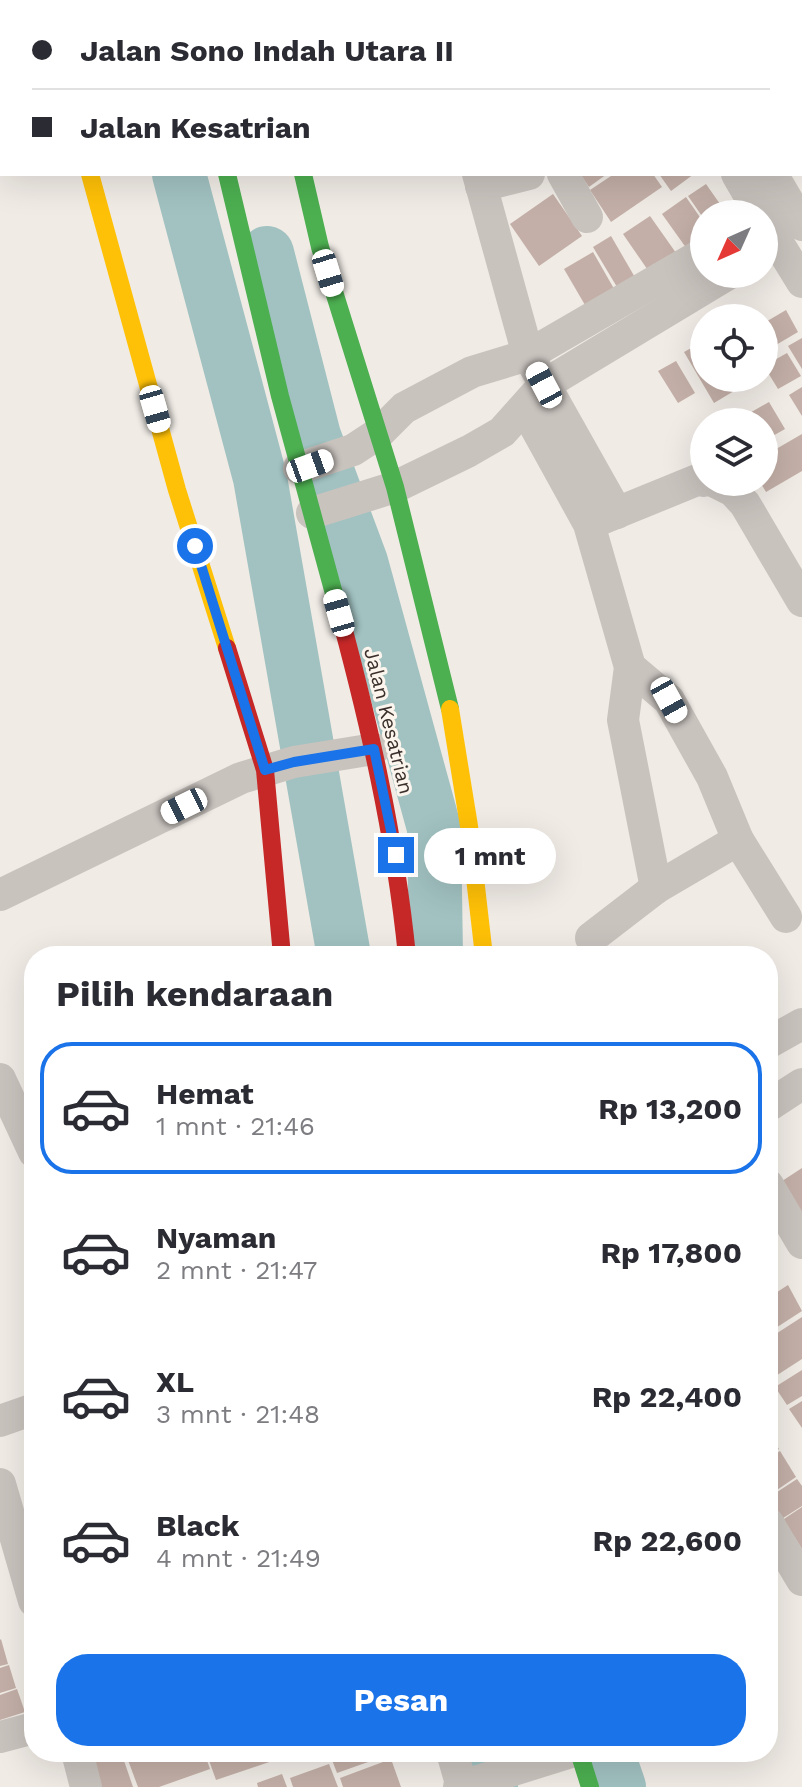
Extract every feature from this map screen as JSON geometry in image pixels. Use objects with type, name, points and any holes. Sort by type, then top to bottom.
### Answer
[{"type":"street","points":[[91,176],[177,490],[279,766],[282,946]]},
{"type":"street","name":"Jalan Kesatrian","points":[[228,176],[304,467],[319,512],[363,750],[396,855],[406,946]]},
{"type":"street","points":[[303,176],[366,442],[395,487],[448,699],[469,826],[483,946]]},
{"type":"street","points":[[512,176],[479,180],[528,355],[535,396],[603,518],[630,667],[623,720],[656,888]]},
{"type":"street","points":[[564,176],[587,217]]},
{"type":"street","points":[[739,176],[780,222]]},
{"type":"street","points":[[772,176],[780,222],[802,282]]},
{"type":"street","points":[[304,467],[366,442],[404,408],[421,398],[472,372],[528,355],[690,261]]},
{"type":"street","points":[[319,512],[395,487],[447,463],[502,432],[535,396],[706,288]]},
{"type":"street","points":[[603,518],[690,483]]},
{"type":"street","points":[[738,496],[802,601]]},
{"type":"street","points":[[630,667],[669,700],[712,777],[738,840],[786,917]]},
{"type":"street","points":[[0,895],[241,778],[279,766],[363,750]]},
{"type":"street","points":[[591,938],[656,888],[738,840]]},
{"type":"street","points":[[778,1037],[802,1024]]},
{"type":"street","points":[[0,1079],[24,1131]]},
{"type":"street","points":[[778,1100],[802,1084]]},
{"type":"street","points":[[778,1202],[802,1243]]},
{"type":"street","points":[[0,1421],[24,1413]]},
{"type":"street","points":[[0,1484],[24,1567]]},
{"type":"street","points":[[778,1540],[802,1580]]},
{"type":"street","points":[[0,1737],[24,1731]]},
{"type":"street","points":[[80,1762],[86,1787]]},
{"type":"street","points":[[457,1762],[467,1784],[541,1762]]},
{"type":"street","points":[[573,1762],[590,1787]]},
{"type":"building","points":[[581,176],[604,176],[589,187]]},
{"type":"building","points":[[611,176],[654,176],[662,187],[611,222],[590,190]]},
{"type":"building","points":[[660,176],[691,176],[671,191]]},
{"type":"building","points":[[706,184],[717,200],[691,200],[688,196]]},
{"type":"building","points":[[553,194],[582,236],[539,266],[510,224]]},
{"type":"building","points":[[686,197],[690,203],[690,247],[687,249],[662,214]]},
{"type":"building","points":[[650,216],[681,260],[654,279],[623,234]]},
{"type":"building","points":[[611,236],[640,286],[623,297],[593,247]]},
{"type":"building","points":[[593,252],[621,301],[592,317],[564,269]]},
{"type":"building","points":[[786,310],[798,332],[778,344],[778,315]]},
{"type":"building","points":[[802,338],[802,369],[788,346]]},
{"type":"building","points":[[690,349],[690,362],[684,352]]},
{"type":"building","points":[[787,353],[801,376],[778,389],[778,358]]},
{"type":"building","points":[[676,361],[690,385],[690,392],[695,393],[678,403],[658,371]]},
{"type":"building","points":[[802,387],[802,416],[789,395]]},
{"type":"building","points":[[708,392],[732,392],[714,403]]},
{"type":"building","points":[[769,402],[773,408],[758,408]]},
{"type":"building","points":[[778,417],[785,429],[778,433]]},
{"type":"building","points":[[802,434],[802,471],[778,485],[778,448]]},
{"type":"building","points":[[802,1168],[802,1224],[778,1188],[778,1184]]},
{"type":"building","points":[[788,1285],[802,1311],[778,1327],[778,1292]]},
{"type":"building","points":[[802,1317],[802,1359],[778,1375],[778,1333]]},
{"type":"building","points":[[802,1370],[802,1396],[787,1405],[778,1392],[778,1385]]},
{"type":"building","points":[[802,1401],[802,1428],[789,1409]]},
{"type":"building","points":[[780,1451],[796,1477],[778,1489]]},
{"type":"building","points":[[797,1479],[802,1486],[802,1506],[780,1520],[778,1516],[778,1491]]},
{"type":"building","points":[[802,1507],[802,1549],[795,1538],[778,1527],[778,1523]]},
{"type":"building","points":[[0,1640],[8,1664],[0,1666]]},
{"type":"building","points":[[9,1665],[16,1688],[0,1693],[0,1668]]},
{"type":"building","points":[[17,1689],[24,1712],[0,1720],[0,1695]]},
{"type":"building","points":[[87,1762],[124,1762],[133,1787],[91,1787]]},
{"type":"building","points":[[129,1762],[208,1762],[210,1769],[159,1787],[138,1787]]},
{"type":"building","points":[[210,1762],[269,1762],[216,1780]]},
{"type":"building","points":[[333,1762],[368,1762],[337,1773]]},
{"type":"building","points":[[383,1762],[392,1762],[401,1787],[343,1787],[340,1778]]},
{"type":"building","points":[[329,1764],[338,1787],[293,1787],[290,1778]]},
{"type":"building","points":[[282,1774],[287,1787],[258,1787],[257,1783]]},
{"type":"waterway","points":[[180,176],[260,478],[342,946]]},
{"type":"waterway","points":[[267,253],[314,436],[361,562],[434,828],[436,946]]},
{"type":"waterway","points":[[483,1762],[491,1787]]},
{"type":"waterway","points":[[610,1762],[619,1787]]},
{"type":"traffic: fast","points":[[227,176],[280,396],[336,601]]},
{"type":"traffic: fast","points":[[303,176],[320,247],[395,487],[450,709]]},
{"type":"traffic: fast","points":[[582,1762],[590,1787]]},
{"type":"traffic: slow","points":[[91,176],[177,490],[227,648]]},
{"type":"traffic: slow","points":[[450,709],[469,826],[483,946]]},
{"type":"traffic: jam","points":[[336,601],[379,777],[406,946]]},
{"type":"traffic: jam","points":[[227,648],[265,770],[281,946]]},
{"type":"route","points":[[195,546],[265,770],[374,749],[396,855]]}]
